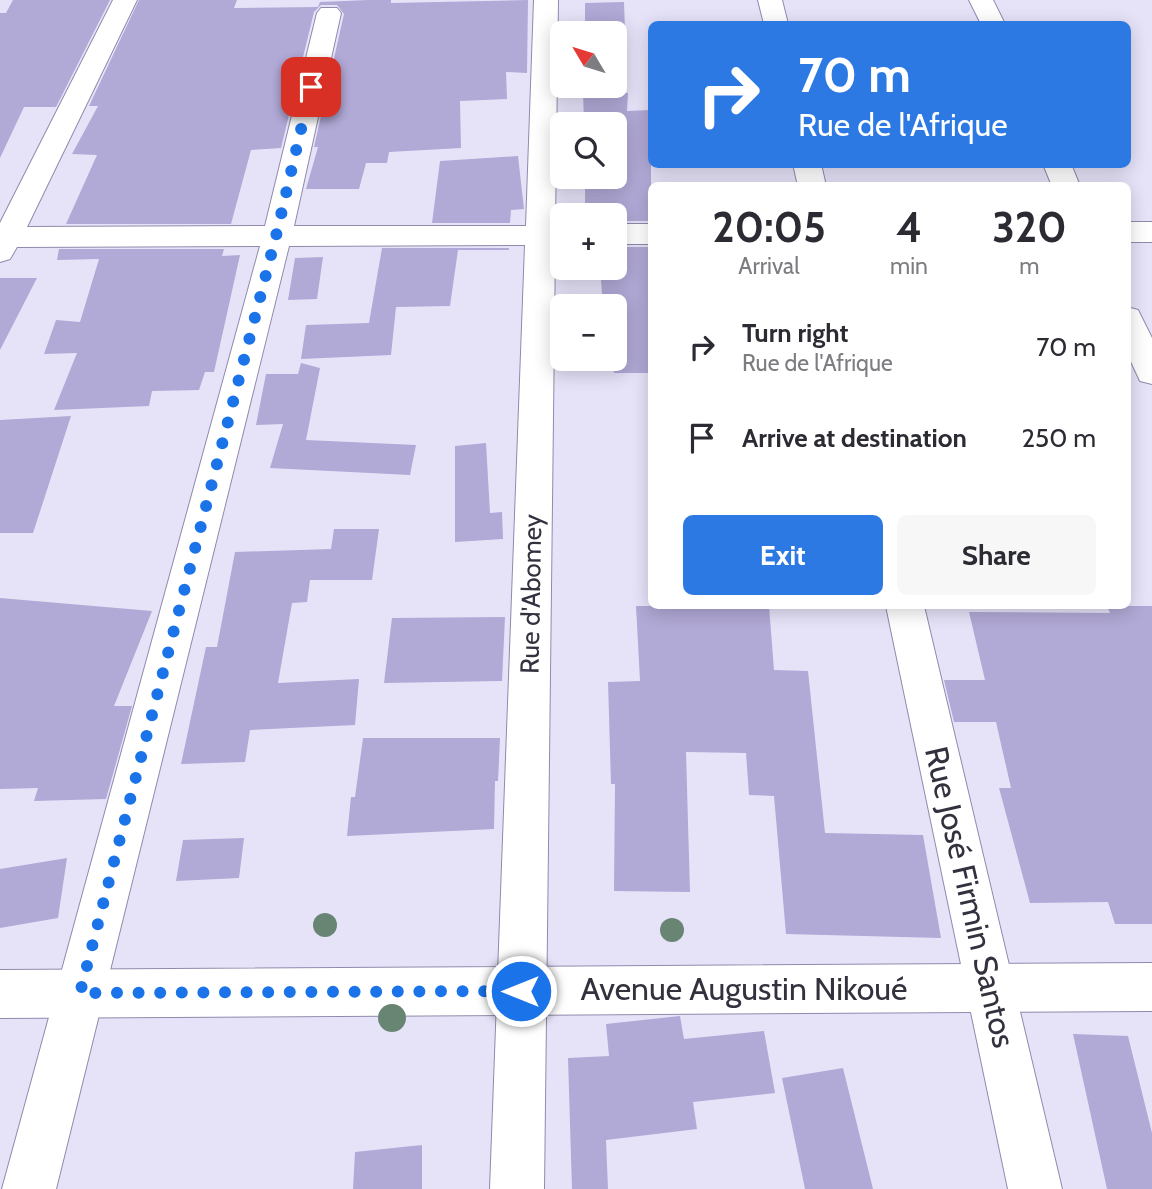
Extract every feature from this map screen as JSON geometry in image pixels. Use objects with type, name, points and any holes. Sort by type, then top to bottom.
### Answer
[{"type":"street","points":[[125,0],[3,242],[276,236],[550,235]]},
{"type":"street","name":"Rue d'Abomey","points":[[546,0],[550,203]]},
{"type":"street","points":[[770,0],[775,21]]},
{"type":"street","points":[[981,0],[991,21]]},
{"type":"street","points":[[29,1189],[276,236],[329,13]]},
{"type":"street","points":[[1131,232],[1152,232]]},
{"type":"street","points":[[627,234],[648,234]]},
{"type":"street","name":"Rue d'Abomey","points":[[517,1189],[521,991],[550,260]]},
{"type":"street","points":[[1131,327],[1152,372]]},
{"type":"street","name":"Rue José Firmin Santos","points":[[906,609],[1035,1189]]},
{"type":"street","name":"Avenue Augustin Nikoué","points":[[0,994],[1152,986]]},
{"type":"building","points":[[13,0],[110,0],[56,107],[24,107],[0,158],[0,13],[6,13]]},
{"type":"building","points":[[139,0],[237,0],[234,8],[318,7],[320,2],[369,0],[391,0],[391,3],[528,0],[527,73],[506,72],[507,99],[460,101],[461,148],[389,152],[387,163],[366,163],[359,189],[306,189],[318,147],[314,147],[344,14],[337,5],[321,5],[314,12],[281,148],[251,150],[231,224],[66,224],[97,155],[72,154],[98,106],[89,106]]},
{"type":"building","points":[[624,2],[625,21],[585,21],[585,3]]},
{"type":"building","points":[[628,93],[627,111],[648,110],[648,168],[651,168],[651,182],[648,182],[648,221],[627,221],[627,203],[585,203],[585,189],[627,189],[627,112],[584,112],[583,98],[627,98]]},
{"type":"building","points":[[518,156],[524,209],[511,210],[510,223],[432,223],[440,161]]},
{"type":"building","points":[[627,247],[648,247],[648,373],[614,373],[627,371],[627,294],[602,294],[601,280],[627,280]]},
{"type":"building","points":[[382,248],[509,250],[458,250],[450,306],[396,307],[391,355],[301,359],[306,325],[369,323]]},
{"type":"building","points":[[59,249],[224,249],[222,256],[240,255],[214,372],[205,372],[199,390],[152,391],[149,406],[54,410],[77,353],[44,354],[56,320],[80,322],[99,259],[57,260]]},
{"type":"building","points":[[323,257],[317,299],[288,300],[295,258]]},
{"type":"building","points":[[0,278],[37,278],[0,350]]},
{"type":"building","points":[[301,363],[320,368],[306,440],[416,445],[410,475],[270,468],[283,424],[256,425],[266,374],[298,374]]},
{"type":"building","points":[[71,416],[33,533],[0,533],[0,420]]},
{"type":"building","points":[[486,443],[490,513],[502,512],[503,539],[455,542],[455,446]]},
{"type":"building","points":[[334,529],[379,529],[372,580],[310,580],[307,602],[292,603],[278,683],[359,679],[355,725],[250,730],[245,762],[181,764],[206,647],[217,647],[235,552],[331,549]]},
{"type":"building","points":[[0,598],[152,611],[114,706],[132,706],[106,799],[34,801],[38,788],[0,789]]},
{"type":"building","points":[[636,606],[648,606],[648,609],[769,609],[774,670],[808,671],[825,833],[923,835],[941,938],[786,934],[774,796],[749,795],[746,753],[686,752],[690,892],[614,891],[615,784],[611,784],[608,682],[640,681]]},
{"type":"building","points":[[1152,606],[1152,924],[1115,924],[1108,902],[1030,903],[999,788],[1011,788],[996,722],[954,722],[944,680],[985,680],[969,612],[1110,613],[1108,609]]},
{"type":"building","points":[[505,617],[502,681],[384,683],[392,618]]},
{"type":"building","points":[[363,738],[500,738],[498,781],[495,781],[494,829],[347,836],[351,797],[355,797]]},
{"type":"building","points":[[244,838],[239,878],[176,881],[183,840]]},
{"type":"building","points":[[67,858],[58,918],[0,928],[0,869]]},
{"type":"building","points":[[680,1016],[684,1039],[764,1031],[775,1093],[693,1102],[697,1129],[606,1140],[608,1189],[572,1189],[568,1058],[609,1056],[606,1024]]},
{"type":"building","points":[[1073,1034],[1128,1036],[1152,1133],[1152,1189],[1107,1189]]},
{"type":"building","points":[[843,1068],[873,1189],[805,1189],[782,1078]]},
{"type":"building","points":[[422,1145],[422,1189],[353,1189],[355,1152]]},
{"type":"route","points":[[311,87],[276,236],[80,993],[521,991]]}]
